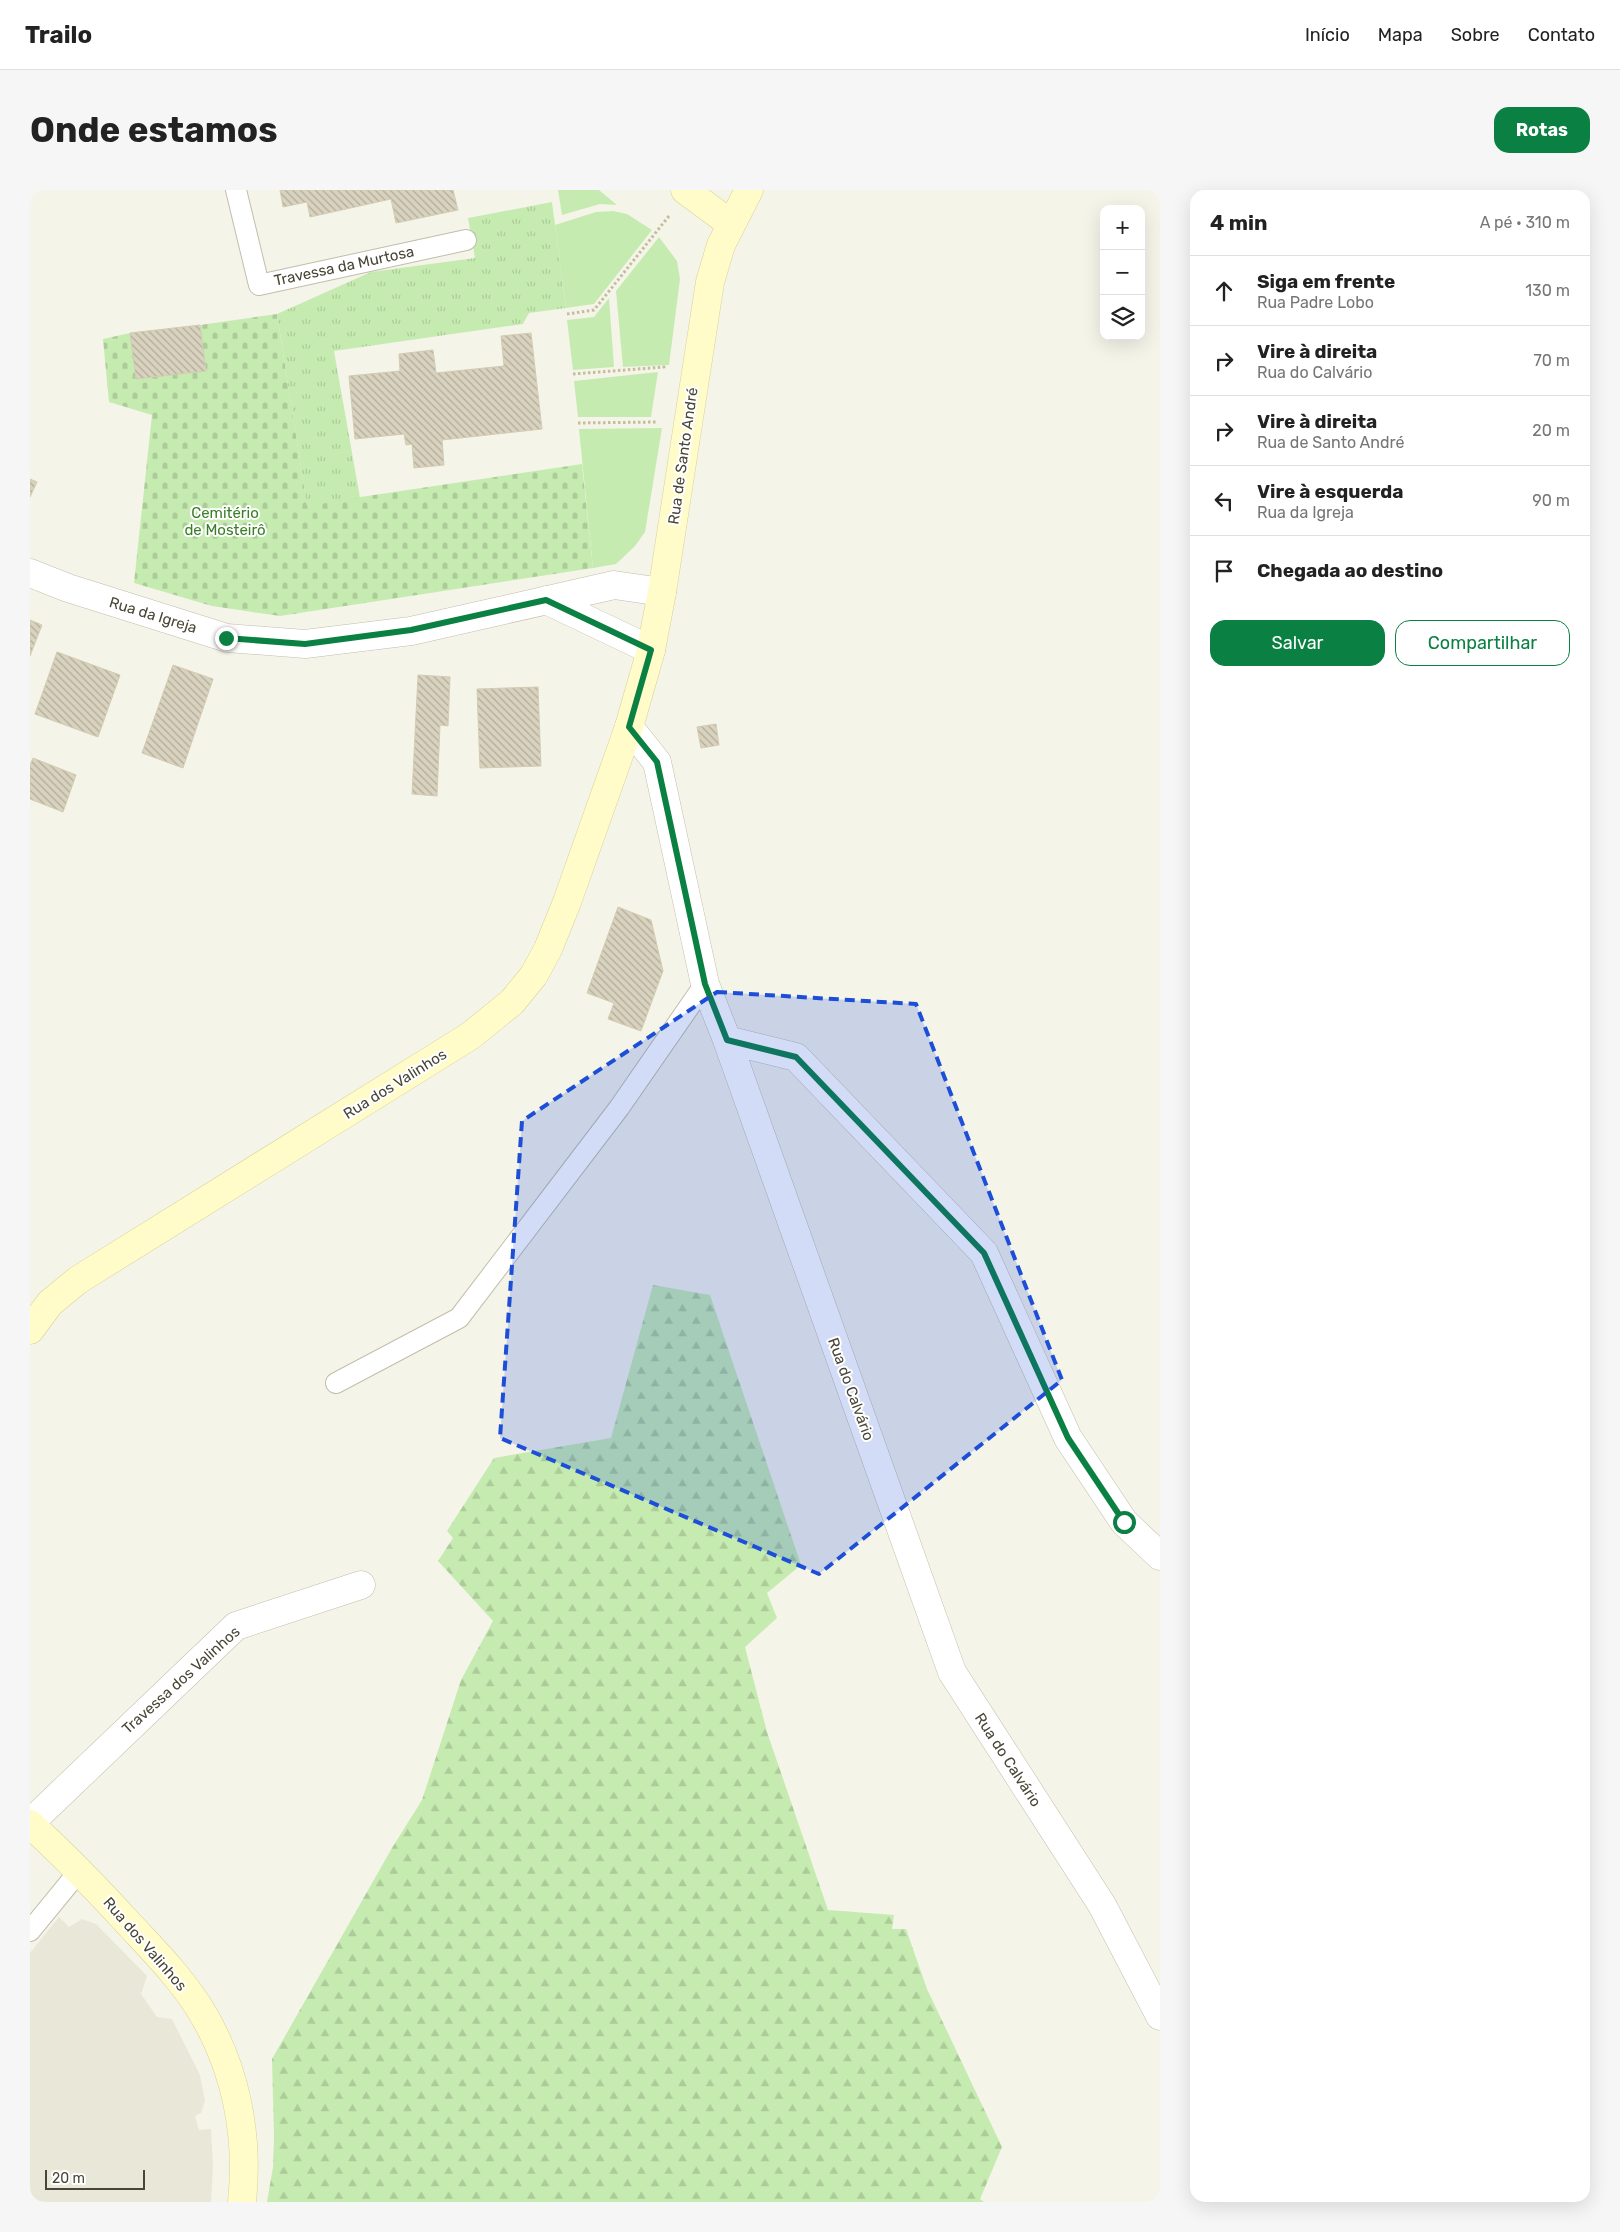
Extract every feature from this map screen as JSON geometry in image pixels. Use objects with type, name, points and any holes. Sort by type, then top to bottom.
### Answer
[{"type":"main road","name":"Rua de Santo André","points":[[629,727],[651,650],[662,592],[707,298],[714,266],[731,224],[749,190]]},
{"type":"main road","points":[[687,191],[731,224]]},
{"type":"main road","name":"Rua dos Valinhos","points":[[30,1330],[50,1303],[78,1280],[463,1041],[489,1023],[512,1002],[534,974],[559,925],[629,727]]},
{"type":"main road","name":"Rua dos Valinhos","points":[[30,1823],[80,1870],[168,1965],[200,2009],[223,2054],[242,2118],[245,2175],[242,2202]]},
{"type":"street","name":"Rua da Igreja","points":[[30,573],[68,588],[226,638],[305,644],[411,630],[614,585],[662,592]]},
{"type":"street","points":[[546,600],[651,650]]},
{"type":"street","name":"Rua do Calvário","points":[[629,727],[657,762],[705,984],[727,1040],[952,1672],[1102,1905],[1160,2016]]},
{"type":"street","points":[[727,1040],[796,1057],[984,1253],[1068,1438],[1124,1522],[1160,1556]]},
{"type":"street","name":"Travessa dos Valinhos","points":[[30,1823],[236,1626],[361,1585]]},
{"type":"lane","name":"Travessa da Murtosa","points":[[236,190],[260,285],[466,240]]},
{"type":"lane","points":[[336,1383],[459,1318],[618,1108],[705,984]]},
{"type":"lane","points":[[30,1931],[80,1870]]},
{"type":"path","points":[[567,314],[594,310],[687,191]]},
{"type":"path","points":[[573,374],[664,367],[663,374]]},
{"type":"path","points":[[578,423],[656,423],[658,415]]},
{"type":"highlighted area","points":[[717,992],[916,1004],[1062,1380],[819,1574],[500,1438],[522,1121]]},
{"type":"shaded area","points":[[59,1917],[69,1927],[82,1919],[96,1924],[147,1976],[141,1994],[157,2017],[172,2019],[200,2075],[205,2101],[201,2113],[195,2116],[199,2130],[211,2129],[213,2165],[211,2202],[30,2202],[30,1953]]},
{"type":"green space","points":[[558,190],[599,190],[617,205],[600,204],[562,215]]},
{"type":"green space","points":[[552,202],[566,308],[529,313],[523,324],[334,351],[360,498],[307,506],[277,314],[371,272],[475,258],[468,218]]},
{"type":"green space","points":[[613,211],[627,214],[652,230],[594,304],[566,308],[555,225],[596,212]]},
{"type":"green space","points":[[659,237],[677,261],[680,279],[669,365],[623,367],[616,291]]},
{"type":"green space","points":[[609,298],[614,367],[573,370],[567,320],[594,317]]},
{"type":"green space","name":"Cemitério de Mosteirô","points":[[277,314],[307,505],[582,464],[593,568],[280,616],[212,606],[134,583],[152,415],[109,402],[103,339],[130,333],[136,379],[206,371],[200,325]]},
{"type":"green space","points":[[658,372],[651,417],[578,417],[574,381]]},
{"type":"green space","points":[[662,428],[645,532],[635,546],[616,564],[593,568],[579,429]]},
{"type":"green space","points":[[653,1285],[710,1295],[801,1565],[767,1593],[777,1618],[745,1647],[767,1732],[828,1910],[894,1915],[892,1929],[906,1929],[927,1989],[1002,2147],[980,2199],[984,2202],[267,2202],[273,2167],[272,2059],[392,1848],[422,1800],[461,1680],[493,1621],[438,1561],[453,1538],[447,1531],[494,1458],[611,1438]]},
{"type":"building","points":[[280,190],[453,190],[458,210],[396,223],[391,199],[310,217],[307,202],[283,207]]},
{"type":"building","points":[[200,325],[206,371],[136,379],[130,333]]},
{"type":"building","points":[[531,333],[542,429],[442,440],[444,465],[414,468],[412,444],[406,445],[404,434],[355,439],[349,376],[400,371],[399,354],[433,350],[436,373],[504,366],[501,336]]},
{"type":"building","points":[[30,479],[37,482],[30,497]]},
{"type":"building","points":[[30,620],[42,625],[30,656]]},
{"type":"building","points":[[57,652],[120,675],[98,737],[35,714]]},
{"type":"building","points":[[173,665],[213,679],[183,768],[142,753]]},
{"type":"building","points":[[418,675],[450,677],[448,726],[440,725],[437,796],[412,794]]},
{"type":"building","points":[[538,687],[541,766],[480,768],[477,689]]},
{"type":"building","points":[[716,724],[719,745],[701,748],[697,727]]},
{"type":"building","points":[[33,758],[76,775],[63,812],[30,799],[30,765]]},
{"type":"building","points":[[618,907],[651,920],[663,971],[641,1031],[608,1019],[614,1003],[587,993]]},
{"type":"route","points":[[226,638],[305,644],[411,630],[546,600],[651,650],[629,727],[657,762],[705,984],[727,1040],[796,1057],[984,1253],[1068,1438],[1124,1522]]}]
